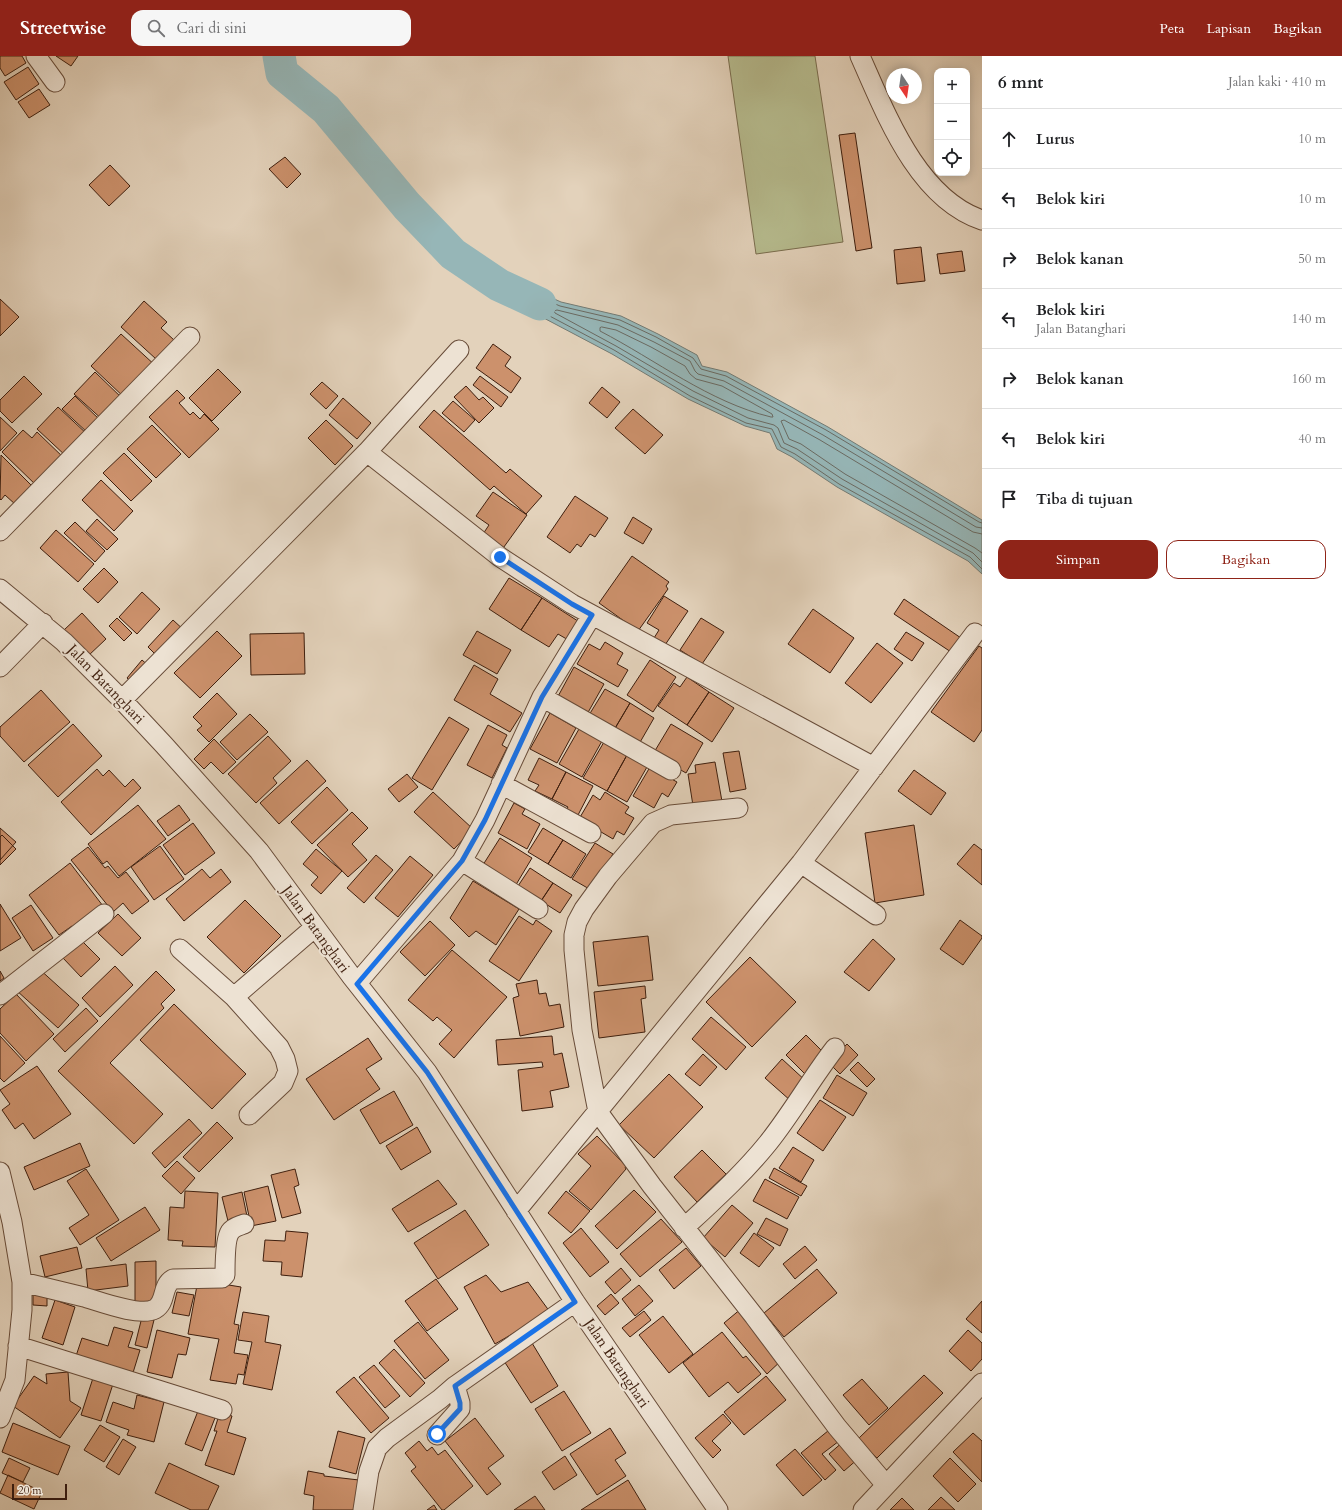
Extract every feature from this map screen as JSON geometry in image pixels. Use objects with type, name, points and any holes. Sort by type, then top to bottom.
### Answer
[{"type":"street","points":[[36,56],[55,82]]},
{"type":"street","points":[[860,56],[894,132],[930,183],[950,204],[969,216],[982,220]]},
{"type":"street","points":[[0,531],[190,336]]},
{"type":"street","points":[[122,700],[368,452],[459,350]]},
{"type":"street","points":[[368,452],[500,557],[572,604],[874,767]]},
{"type":"street","name":"Jalan Batanghari","points":[[0,589],[43,623],[64,642],[122,700],[164,744],[258,851],[357,984],[427,1072],[575,1302],[718,1510]]},
{"type":"street","points":[[357,984],[462,861],[485,820],[542,697],[592,615]]},
{"type":"street","points":[[0,667],[43,623]]},
{"type":"street","points":[[516,1211],[801,863],[975,633]]},
{"type":"street","points":[[542,697],[671,770]]},
{"type":"street","points":[[501,784],[591,833]]},
{"type":"street","points":[[738,808],[671,816],[653,823],[608,876],[577,922],[574,935],[574,950],[582,1030],[598,1112],[684,1228],[754,1316],[837,1427],[886,1485]]},
{"type":"street","points":[[462,861],[538,909]]},
{"type":"street","points":[[801,863],[876,915]]},
{"type":"street","points":[[0,994],[104,914]]},
{"type":"street","points":[[234,997],[315,927]]},
{"type":"street","points":[[180,949],[234,997],[279,1048],[285,1058],[288,1072],[283,1083],[249,1115]]},
{"type":"street","points":[[684,1228],[748,1167],[768,1143],[801,1098],[819,1069],[835,1048]]},
{"type":"street","points":[[0,1172],[4,1206],[22,1282],[22,1310],[15,1380],[0,1418]]},
{"type":"street","points":[[22,1282],[124,1309],[147,1311],[153,1310],[161,1303],[168,1281],[173,1279],[222,1278],[225,1275],[225,1258],[229,1233],[234,1228],[244,1224]]},
{"type":"street","points":[[363,1510],[369,1471],[377,1448],[387,1438],[440,1399],[455,1386],[575,1302]]},
{"type":"street","points":[[18,1346],[222,1410]]},
{"type":"street","points":[[865,1510],[886,1485],[982,1383]]},
{"type":"street","points":[[437,1434],[460,1409],[460,1403],[455,1386]]},
{"type":"green space","points":[[728,56],[815,56],[843,242],[756,254]]},
{"type":"water","points":[[515,279],[534,290],[561,302],[621,316],[658,334],[697,355],[702,366],[727,372],[828,427],[982,520],[982,574],[968,561],[837,487],[792,457],[777,449],[770,433],[745,426],[688,399],[612,354],[502,296],[499,285]]},
{"type":"building","points":[[0,56],[22,56],[26,63],[5,76],[0,68]]},
{"type":"building","points":[[56,56],[78,56],[71,66]]},
{"type":"building","points":[[28,67],[39,84],[16,100],[4,82]]},
{"type":"building","points":[[39,89],[50,105],[29,118],[18,102]]},
{"type":"building","points":[[855,133],[872,248],[856,251],[839,135]]},
{"type":"building","points":[[285,157],[301,174],[287,188],[269,169]]},
{"type":"building","points":[[110,165],[130,186],[109,206],[89,185]]},
{"type":"building","points":[[921,247],[925,281],[897,284],[894,250]]},
{"type":"building","points":[[962,251],[965,271],[940,274],[937,254]]},
{"type":"building","points":[[0,299],[19,317],[0,336]]},
{"type":"building","points":[[144,301],[167,322],[161,328],[174,340],[156,359],[121,327]]},
{"type":"building","points":[[121,334],[157,367],[126,399],[91,366]]},
{"type":"building","points":[[493,344],[511,357],[505,366],[521,378],[511,393],[476,368]]},
{"type":"building","points":[[218,369],[241,392],[212,421],[189,398]]},
{"type":"building","points":[[95,372],[124,400],[104,421],[74,394]]},
{"type":"building","points":[[24,376],[42,394],[12,423],[0,411],[0,400]]},
{"type":"building","points":[[480,376],[508,397],[501,407],[473,385]]},
{"type":"building","points":[[322,382],[338,396],[326,409],[310,394]]},
{"type":"building","points":[[466,386],[479,400],[483,397],[494,408],[479,423],[454,397]]},
{"type":"building","points":[[602,387],[620,402],[607,418],[589,403]]},
{"type":"building","points":[[177,390],[185,398],[179,403],[190,415],[193,412],[200,419],[204,414],[219,429],[189,458],[149,417]]},
{"type":"building","points":[[75,396],[100,420],[88,433],[62,409]]},
{"type":"building","points":[[343,398],[371,423],[357,439],[329,415]]},
{"type":"building","points":[[453,401],[475,420],[464,432],[442,413]]},
{"type":"building","points":[[58,407],[88,435],[67,457],[37,429]]},
{"type":"building","points":[[633,409],[663,435],[645,454],[615,428]]},
{"type":"building","points":[[434,410],[506,473],[510,469],[542,496],[526,514],[494,486],[490,490],[419,427]]},
{"type":"building","points":[[0,417],[17,433],[0,451]]},
{"type":"building","points":[[326,420],[353,446],[335,465],[308,438]]},
{"type":"building","points":[[152,425],[181,454],[156,478],[127,449]]},
{"type":"building","points":[[23,430],[32,438],[37,432],[66,460],[39,488],[2,452]]},
{"type":"building","points":[[124,453],[152,481],[131,501],[103,473]]},
{"type":"building","points":[[1,455],[33,487],[16,505],[5,495],[1,500],[0,499]]},
{"type":"building","points":[[101,480],[133,511],[114,531],[82,500]]},
{"type":"building","points":[[493,492],[527,515],[501,551],[481,537],[489,525],[476,516]]},
{"type":"building","points":[[575,496],[608,518],[595,537],[590,534],[581,547],[577,544],[570,553],[547,537]]},
{"type":"building","points":[[633,517],[652,529],[643,544],[624,533]]},
{"type":"building","points":[[97,519],[118,539],[107,550],[86,531]]},
{"type":"building","points":[[75,522],[105,551],[95,562],[64,533]]},
{"type":"building","points":[[56,530],[94,564],[78,582],[40,548]]},
{"type":"building","points":[[632,556],[669,582],[666,586],[668,589],[638,631],[599,603]]},
{"type":"building","points":[[104,568],[118,582],[98,603],[83,589]]},
{"type":"building","points":[[509,578],[542,598],[521,630],[489,609]]},
{"type":"building","points":[[142,592],[160,609],[137,634],[119,617]]},
{"type":"building","points":[[664,596],[688,611],[665,645],[654,638],[659,630],[647,623]]},
{"type":"building","points":[[542,598],[581,623],[570,641],[558,634],[549,647],[521,630]]},
{"type":"building","points":[[904,599],[961,638],[951,652],[894,614]]},
{"type":"building","points":[[813,609],[854,638],[830,673],[788,644]]},
{"type":"building","points":[[82,613],[106,639],[88,656],[64,630]]},
{"type":"building","points":[[117,618],[132,633],[124,641],[109,626]]},
{"type":"building","points":[[701,618],[724,632],[702,664],[680,650]]},
{"type":"building","points":[[173,620],[186,632],[160,659],[148,647]]},
{"type":"building","points":[[217,631],[242,656],[200,698],[174,673]]},
{"type":"building","points":[[477,631],[511,650],[497,674],[463,655]]},
{"type":"building","points":[[906,632],[924,643],[912,661],[894,649]]},
{"type":"building","points":[[304,633],[305,674],[251,675],[250,634]]},
{"type":"building","points":[[605,642],[623,653],[617,664],[628,670],[618,687],[577,664],[589,644],[600,650]]},
{"type":"building","points":[[877,643],[903,663],[871,703],[845,683]]},
{"type":"building","points":[[979,646],[982,648],[982,730],[974,742],[931,712]]},
{"type":"building","points":[[142,660],[150,667],[135,685],[127,678]]},
{"type":"building","points":[[650,660],[676,677],[653,712],[627,695]]},
{"type":"building","points":[[474,665],[498,679],[490,694],[522,713],[510,732],[454,700]]},
{"type":"building","points":[[574,667],[604,684],[586,716],[556,700]]},
{"type":"building","points":[[687,677],[709,692],[687,725],[658,706],[674,683],[680,687]]},
{"type":"building","points":[[605,689],[630,703],[614,730],[589,715]]},
{"type":"building","points":[[41,690],[70,722],[24,762],[0,736],[0,727]]},
{"type":"building","points":[[709,692],[734,708],[712,742],[687,725]]},
{"type":"building","points":[[217,693],[237,714],[209,742],[197,730],[202,726],[193,717]]},
{"type":"building","points":[[630,703],[654,718],[639,744],[614,730]]},
{"type":"building","points":[[550,713],[576,728],[557,763],[530,749]]},
{"type":"building","points":[[250,714],[268,732],[237,760],[220,742]]},
{"type":"building","points":[[449,717],[469,729],[432,790],[412,778]]},
{"type":"building","points":[[73,724],[102,756],[58,797],[28,765]]},
{"type":"building","points":[[671,724],[703,743],[686,773],[653,754]]},
{"type":"building","points":[[488,725],[507,735],[502,745],[507,748],[492,778],[467,765]]},
{"type":"building","points":[[579,729],[602,741],[582,777],[559,764]]},
{"type":"building","points":[[268,736],[291,761],[273,778],[277,783],[256,803],[228,774]]},
{"type":"building","points":[[214,739],[236,762],[223,774],[211,762],[204,769],[194,759]]},
{"type":"building","points":[[604,742],[627,755],[607,791],[583,778]]},
{"type":"building","points":[[739,751],[746,789],[730,792],[723,753]]},
{"type":"building","points":[[627,755],[647,767],[627,802],[607,791]]},
{"type":"building","points":[[539,758],[566,772],[552,799],[535,791],[539,785],[528,780]]},
{"type":"building","points":[[307,760],[326,781],[279,824],[260,803]]},
{"type":"building","points":[[715,762],[723,807],[694,812],[688,774],[696,773],[695,765]]},
{"type":"building","points":[[650,767],[677,782],[668,797],[662,793],[654,808],[633,796]]},
{"type":"building","points":[[97,769],[103,776],[109,770],[125,787],[133,779],[141,788],[91,835],[61,802]]},
{"type":"building","points":[[914,770],[946,793],[931,815],[898,791]]},
{"type":"building","points":[[566,772],[593,786],[577,817],[565,812],[568,807],[552,799]]},
{"type":"building","points":[[407,774],[418,787],[399,802],[388,789]]},
{"type":"building","points":[[327,787],[348,810],[312,844],[291,822]]},
{"type":"building","points":[[433,792],[473,829],[454,849],[414,812]]},
{"type":"building","points":[[605,792],[629,807],[625,813],[634,818],[624,835],[617,831],[613,839],[579,819],[593,795],[600,800]]},
{"type":"building","points":[[514,803],[525,809],[522,814],[540,824],[527,849],[498,833]]},
{"type":"building","points":[[138,805],[166,839],[119,876],[107,861],[103,864],[88,844]]},
{"type":"building","points":[[179,805],[190,820],[168,836],[157,821]]},
{"type":"building","points":[[352,812],[368,828],[352,844],[367,860],[348,877],[317,845]]},
{"type":"building","points":[[193,823],[215,853],[185,875],[163,845]]},
{"type":"building","points":[[914,825],[924,895],[875,903],[865,833]]},
{"type":"building","points":[[0,828],[16,842],[0,860]]},
{"type":"building","points":[[543,828],[563,840],[548,864],[528,852]]},
{"type":"building","points":[[2,835],[16,849],[0,865],[0,837]]},
{"type":"building","points":[[500,838],[532,858],[514,888],[481,868]]},
{"type":"building","points":[[563,840],[586,854],[571,878],[548,864]]},
{"type":"building","points":[[595,843],[613,854],[591,890],[572,879]]},
{"type":"building","points":[[974,844],[982,850],[982,885],[957,864]]},
{"type":"building","points":[[160,846],[184,879],[154,900],[131,867]]},
{"type":"building","points":[[88,847],[105,868],[108,866],[118,878],[126,872],[149,901],[132,914],[123,903],[113,912],[71,860]]},
{"type":"building","points":[[316,849],[342,871],[321,894],[311,885],[318,877],[303,864]]},
{"type":"building","points":[[376,855],[393,870],[364,903],[347,888]]},
{"type":"building","points":[[410,856],[433,875],[398,917],[375,898]]},
{"type":"building","points":[[70,863],[103,906],[77,933],[72,926],[59,935],[29,895]]},
{"type":"building","points":[[530,868],[553,883],[541,901],[518,886]]},
{"type":"building","points":[[202,869],[210,878],[221,869],[231,882],[184,921],[166,899]]},
{"type":"building","points":[[473,881],[519,909],[496,945],[476,931],[469,937],[450,918]]},
{"type":"building","points":[[553,883],[572,895],[560,913],[541,901]]},
{"type":"building","points":[[245,900],[281,936],[244,973],[207,937]]},
{"type":"building","points":[[0,904],[21,938],[0,951]]},
{"type":"building","points":[[31,905],[53,938],[33,951],[12,918]]},
{"type":"building","points":[[118,914],[141,938],[122,956],[98,933]]},
{"type":"building","points":[[519,916],[533,925],[536,920],[552,931],[519,981],[489,961]]},
{"type":"building","points":[[960,920],[982,936],[963,965],[940,949]]},
{"type":"building","points":[[430,921],[455,945],[425,976],[400,952]]},
{"type":"building","points":[[648,936],[653,980],[598,986],[593,942]]},
{"type":"building","points":[[873,939],[895,959],[869,991],[844,972]]},
{"type":"building","points":[[82,941],[100,959],[81,977],[63,958]]},
{"type":"building","points":[[452,950],[507,997],[454,1058],[439,1044],[452,1030],[437,1017],[433,1021],[408,1000]]},
{"type":"building","points":[[750,957],[796,1002],[752,1047],[706,1002]]},
{"type":"building","points":[[115,966],[133,985],[100,1017],[82,998]]},
{"type":"building","points":[[37,967],[79,1005],[58,1028],[16,990]]},
{"type":"building","points":[[0,971],[4,978],[0,981]]},
{"type":"building","points":[[156,971],[175,990],[161,1004],[164,1008],[110,1063],[163,1114],[134,1144],[58,1071]]},
{"type":"building","points":[[537,980],[539,994],[546,993],[549,1006],[560,1004],[564,1027],[520,1036],[513,998],[519,996],[516,984]]},
{"type":"building","points":[[645,986],[646,998],[641,999],[645,1032],[599,1038],[594,992]]},
{"type":"building","points":[[16,994],[54,1034],[26,1061],[0,1033],[0,1009]]},
{"type":"building","points":[[174,1004],[246,1074],[212,1109],[140,1040]]},
{"type":"building","points":[[86,1008],[98,1021],[65,1052],[53,1039]]},
{"type":"building","points":[[711,1017],[746,1047],[726,1070],[692,1039]]},
{"type":"building","points":[[806,1035],[827,1056],[807,1076],[786,1055]]},
{"type":"building","points":[[0,1036],[25,1063],[4,1082],[0,1078]]},
{"type":"building","points":[[552,1036],[554,1055],[562,1053],[569,1087],[550,1091],[553,1107],[522,1111],[518,1070],[543,1067],[542,1062],[498,1065],[496,1040]]},
{"type":"building","points":[[368,1038],[382,1059],[366,1069],[380,1089],[334,1120],[306,1079]]},
{"type":"building","points":[[847,1044],[858,1055],[840,1074],[829,1063]]},
{"type":"building","points":[[703,1054],[717,1067],[700,1086],[685,1074]]},
{"type":"building","points":[[782,1059],[807,1082],[791,1101],[765,1078]]},
{"type":"building","points":[[858,1062],[875,1079],[867,1087],[850,1070]]},
{"type":"building","points":[[37,1066],[71,1114],[34,1139],[23,1123],[15,1129],[2,1110],[10,1104],[0,1090]]},
{"type":"building","points":[[669,1074],[703,1107],[654,1158],[619,1125]]},
{"type":"building","points":[[837,1075],[867,1093],[853,1116],[823,1098]]},
{"type":"building","points":[[394,1091],[413,1125],[380,1144],[360,1110]]},
{"type":"building","points":[[820,1100],[846,1117],[823,1151],[797,1133]]},
{"type":"building","points":[[189,1119],[202,1133],[165,1168],[152,1153]]},
{"type":"building","points":[[217,1122],[233,1138],[199,1172],[183,1157]]},
{"type":"building","points":[[417,1127],[431,1152],[401,1170],[386,1146]]},
{"type":"building","points":[[597,1136],[626,1166],[626,1169],[591,1210],[569,1191],[591,1166],[578,1154]]},
{"type":"building","points":[[80,1143],[90,1166],[34,1190],[24,1167]]},
{"type":"building","points":[[793,1147],[814,1160],[801,1182],[779,1168]]},
{"type":"building","points":[[702,1150],[726,1174],[697,1202],[674,1177]]},
{"type":"building","points":[[177,1161],[195,1178],[181,1194],[162,1176]]},
{"type":"building","points":[[774,1168],[807,1186],[801,1196],[769,1178]]},
{"type":"building","points":[[86,1169],[119,1220],[80,1245],[69,1228],[89,1215],[67,1181]]},
{"type":"building","points":[[295,1169],[299,1185],[294,1187],[301,1213],[282,1218],[271,1175]]},
{"type":"building","points":[[765,1179],[799,1197],[787,1219],[753,1201]]},
{"type":"building","points":[[438,1180],[457,1204],[408,1232],[392,1209]]},
{"type":"building","points":[[268,1186],[276,1221],[251,1226],[244,1192]]},
{"type":"building","points":[[634,1190],[656,1212],[617,1249],[595,1226]]},
{"type":"building","points":[[185,1191],[218,1193],[215,1247],[182,1246],[183,1241],[168,1240],[170,1207],[184,1208]]},
{"type":"building","points":[[566,1191],[590,1211],[571,1233],[548,1213]]},
{"type":"building","points":[[242,1192],[248,1221],[229,1225],[222,1197]]},
{"type":"building","points":[[732,1205],[753,1223],[725,1257],[703,1238]]},
{"type":"building","points":[[145,1207],[160,1230],[111,1261],[96,1238]]},
{"type":"building","points":[[465,1210],[489,1245],[438,1279],[414,1243]]},
{"type":"building","points":[[766,1218],[788,1229],[780,1246],[757,1234]]},
{"type":"building","points":[[661,1219],[682,1242],[640,1277],[620,1254]]},
{"type":"building","points":[[581,1228],[609,1262],[590,1277],[563,1243]]},
{"type":"building","points":[[286,1231],[308,1233],[302,1277],[281,1275],[282,1262],[263,1261],[265,1240],[285,1241]]},
{"type":"building","points":[[754,1233],[774,1248],[759,1267],[740,1253]]},
{"type":"building","points":[[805,1246],[817,1260],[795,1279],[783,1264]]},
{"type":"building","points":[[77,1247],[82,1268],[45,1277],[40,1256]]},
{"type":"building","points":[[686,1248],[701,1266],[674,1289],[659,1270]]},
{"type":"building","points":[[156,1261],[156,1303],[135,1303],[135,1262]]},
{"type":"building","points":[[126,1264],[128,1286],[88,1291],[86,1269]]},
{"type":"building","points":[[621,1268],[631,1280],[615,1294],[605,1282]]},
{"type":"building","points":[[817,1269],[837,1293],[784,1337],[764,1313]]},
{"type":"building","points":[[486,1275],[501,1292],[528,1282],[550,1312],[495,1344],[464,1287]]},
{"type":"building","points":[[436,1279],[458,1309],[427,1331],[405,1301]]},
{"type":"building","points":[[198,1280],[241,1287],[234,1324],[239,1325],[234,1353],[248,1355],[244,1375],[238,1374],[236,1384],[210,1380],[219,1339],[188,1334]]},
{"type":"building","points":[[639,1285],[653,1301],[635,1316],[622,1299]]},
{"type":"building","points":[[33,1291],[47,1291],[47,1306],[33,1305]]},
{"type":"building","points":[[177,1292],[194,1295],[189,1316],[172,1313]]},
{"type":"building","points":[[611,1294],[619,1303],[605,1315],[597,1306]]},
{"type":"building","points":[[55,1300],[75,1307],[63,1345],[42,1338]]},
{"type":"building","points":[[982,1301],[982,1333],[966,1319]]},
{"type":"building","points":[[742,1308],[784,1358],[767,1374],[724,1323]]},
{"type":"building","points":[[644,1311],[651,1320],[630,1337],[622,1328]]},
{"type":"building","points":[[243,1312],[269,1316],[265,1342],[281,1345],[272,1390],[243,1384],[252,1342],[238,1340]]},
{"type":"building","points":[[663,1316],[693,1354],[669,1373],[639,1335]]},
{"type":"building","points":[[142,1317],[154,1320],[147,1348],[135,1345]]},
{"type":"building","points":[[418,1322],[449,1360],[425,1379],[394,1341]]},
{"type":"building","points":[[114,1327],[133,1332],[128,1347],[140,1350],[132,1376],[75,1359],[82,1338],[108,1346]]},
{"type":"building","points":[[157,1330],[190,1338],[186,1355],[178,1354],[172,1378],[147,1372]]},
{"type":"building","points":[[968,1330],[982,1343],[982,1359],[971,1371],[949,1351]]},
{"type":"building","points":[[722,1332],[743,1358],[746,1356],[761,1374],[738,1393],[728,1382],[709,1397],[683,1363]]},
{"type":"building","points":[[532,1343],[558,1386],[531,1403],[504,1361]]},
{"type":"building","points":[[394,1349],[425,1383],[410,1397],[379,1363]]},
{"type":"building","points":[[374,1365],[400,1396],[385,1408],[359,1377]]},
{"type":"building","points":[[68,1372],[70,1401],[81,1408],[60,1438],[13,1406],[34,1376],[47,1384],[46,1374]]},
{"type":"building","points":[[924,1375],[943,1393],[877,1458],[858,1439]]},
{"type":"building","points":[[766,1376],[786,1400],[744,1435],[724,1412]]},
{"type":"building","points":[[354,1377],[389,1418],[371,1433],[336,1392]]},
{"type":"building","points":[[93,1378],[113,1384],[101,1421],[81,1415]]},
{"type":"building","points":[[862,1379],[888,1408],[869,1425],[843,1395]]},
{"type":"building","points":[[564,1391],[591,1433],[562,1451],[535,1409]]},
{"type":"building","points":[[137,1395],[164,1402],[154,1442],[127,1435],[129,1430],[106,1422],[113,1402],[134,1409]]},
{"type":"building","points":[[198,1411],[215,1418],[202,1451],[185,1444]]},
{"type":"building","points":[[220,1412],[232,1416],[227,1432],[246,1438],[234,1475],[205,1465],[217,1431],[214,1431]]},
{"type":"building","points":[[723,1414],[731,1423],[712,1441],[721,1450],[713,1458],[695,1438]]},
{"type":"building","points":[[475,1418],[504,1456],[488,1468],[501,1484],[487,1495],[445,1441]]},
{"type":"building","points":[[13,1423],[70,1446],[58,1475],[2,1452]]},
{"type":"building","points":[[100,1425],[120,1437],[104,1462],[84,1450]]},
{"type":"building","points":[[834,1426],[843,1438],[822,1454],[836,1470],[825,1480],[801,1453]]},
{"type":"building","points":[[610,1428],[626,1453],[615,1460],[626,1476],[597,1495],[570,1454]]},
{"type":"building","points":[[338,1431],[365,1438],[356,1474],[329,1467]]},
{"type":"building","points":[[973,1433],[982,1441],[982,1482],[953,1452]]},
{"type":"building","points":[[123,1439],[136,1447],[119,1475],[106,1467]]},
{"type":"building","points":[[419,1441],[427,1451],[432,1447],[438,1455],[445,1450],[473,1486],[444,1510],[442,1510],[411,1471],[416,1467],[405,1453]]},
{"type":"building","points":[[844,1441],[859,1458],[844,1471],[829,1454]]},
{"type":"building","points":[[795,1449],[822,1480],[803,1496],[776,1465]]},
{"type":"building","points":[[565,1456],[577,1475],[554,1490],[542,1472]]},
{"type":"building","points":[[9,1458],[30,1468],[23,1482],[2,1473]]},
{"type":"building","points":[[950,1458],[976,1484],[958,1502],[933,1476]]},
{"type":"building","points":[[169,1463],[219,1486],[208,1510],[191,1510],[155,1493]]},
{"type":"building","points":[[308,1471],[324,1474],[324,1476],[359,1480],[356,1510],[313,1510],[314,1496],[304,1494]]},
{"type":"building","points":[[8,1475],[42,1492],[34,1509],[0,1493]]},
{"type":"building","points":[[628,1480],[646,1510],[581,1510]]},
{"type":"building","points":[[535,1496],[545,1510],[514,1510]]},
{"type":"building","points":[[941,1497],[955,1510],[928,1510]]},
{"type":"building","points":[[902,1498],[914,1510],[890,1510]]},
{"type":"building","points":[[434,1505],[437,1510],[427,1510]]},
{"type":"waterway","points":[[279,56],[282,73],[326,109],[407,206],[453,254],[499,285],[540,304]]},
{"type":"route","points":[[437,1434],[460,1409],[460,1403],[455,1386],[575,1302],[427,1072],[357,984],[462,861],[485,820],[542,697],[592,615],[572,604],[500,557]]}]
